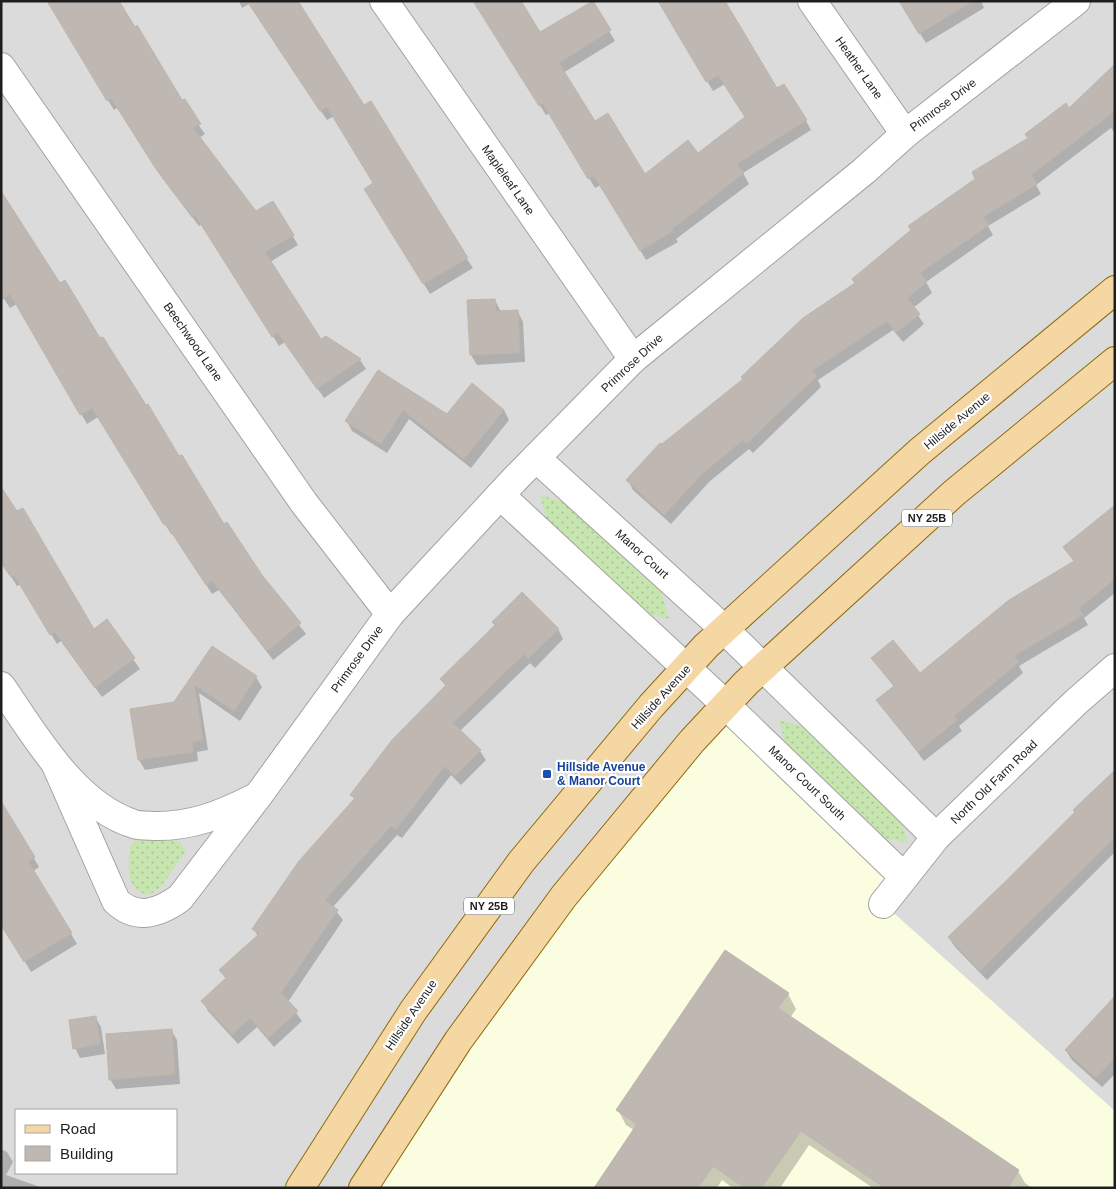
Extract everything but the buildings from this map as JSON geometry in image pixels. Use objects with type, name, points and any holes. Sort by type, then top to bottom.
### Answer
[{"type":"main road","name":"Hillside Avenue","points":[[300,1188],[413,1011],[521,862],[651,706],[724,629],[919,452],[1115,290]]},
{"type":"main road","name":"NY 25B","points":[[363,1188],[458,1041],[564,896],[692,741],[718,698],[755,660],[1115,361]]},
{"type":"street","name":"Mapleleaf Lane","points":[[384,1],[633,359]]},
{"type":"street","name":"Heather Lane","points":[[812,1],[905,134]]},
{"type":"street","name":"Primrose Drive","points":[[56,765],[108,888],[116,901],[125,910],[138,913],[164,908],[180,898],[258,796],[390,614],[536,458],[633,359],[864,171],[905,134],[1076,1]]},
{"type":"street","name":"Beechwood Lane","points":[[1,67],[304,503],[390,614]]},
{"type":"street","name":"Manor Court","points":[[536,458],[724,629],[755,660]]},
{"type":"street","points":[[500,496],[718,698]]},
{"type":"street","points":[[755,660],[936,837]]},
{"type":"street","name":"North Old Farm Road","points":[[882,904],[936,837],[1076,702],[1115,668]]},
{"type":"street","name":"Primrose Drive","points":[[1,686],[56,765],[89,798],[104,809],[135,825],[167,826],[190,824],[220,814],[258,796]]},
{"type":"street","name":"Manor Court South","points":[[718,698],[903,876]]},
{"type":"shaded area","points":[[1,1],[1115,1],[1115,1188],[1,1188]]},
{"type":"shaded area","points":[[725,708],[903,883],[887,907],[1115,1111],[1115,1188],[371,1188],[459,1050]]},
{"type":"green space","points":[[540,495],[578,506],[659,584],[669,619],[632,610],[550,533]]},
{"type":"green space","points":[[779,720],[817,730],[898,808],[908,843],[871,835],[789,757]]},
{"type":"green space","points":[[138,839],[173,839],[183,845],[186,851],[160,888],[149,895],[141,893],[136,888],[130,876],[130,846]]},
{"type":"place","name":"Hillside Avenue & Manor Court","points":[[547,774]]}]
